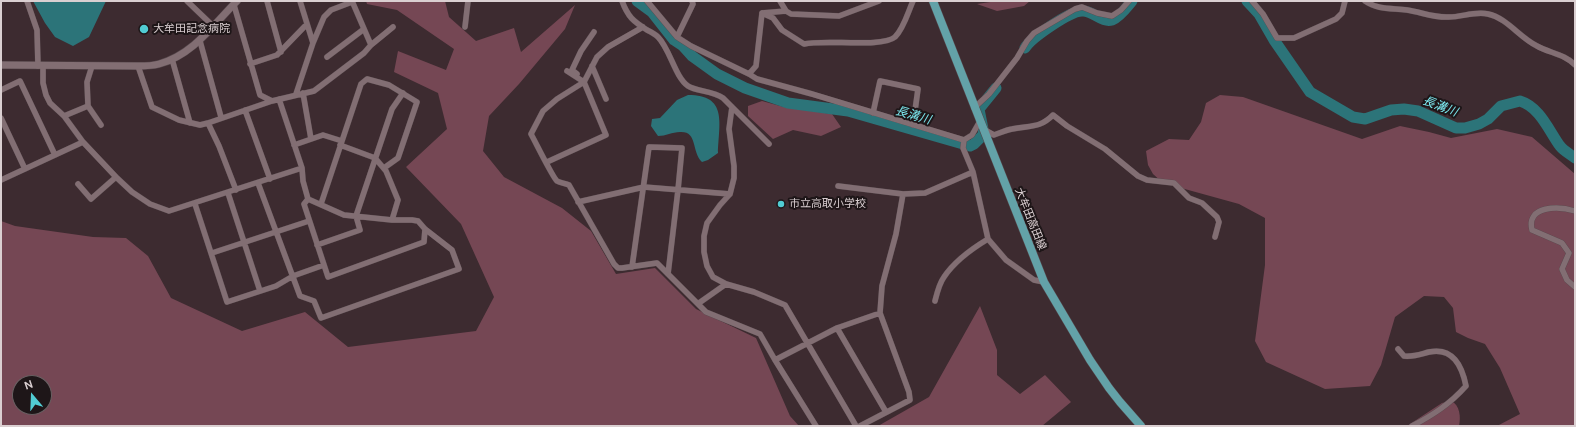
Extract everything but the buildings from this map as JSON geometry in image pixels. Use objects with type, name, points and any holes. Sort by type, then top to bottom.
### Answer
[{"type":"main road","name":"大牟田高田線","points":[[933,1],[1044,282],[1090,360],[1109,388],[1141,426]]},
{"type":"street","points":[[27,1],[37,30],[43,83],[50,103],[64,116],[83,142],[116,177],[150,204],[169,211],[195,204],[302,168]]},
{"type":"street","points":[[187,1],[213,26]]},
{"type":"street","points":[[267,1],[281,52]]},
{"type":"street","points":[[300,1],[313,43]]},
{"type":"street","points":[[296,94],[313,43],[324,17],[330,10],[352,1],[371,45]]},
{"type":"street","points":[[465,27],[468,1]]},
{"type":"street","points":[[622,1],[631,20],[657,36],[667,50],[682,79],[689,87],[718,94],[769,144]]},
{"type":"street","points":[[647,1],[677,37],[691,46],[757,79],[964,140],[972,135],[981,125],[994,135],[1010,129],[1046,123],[1053,115],[1067,126],[1105,149],[1138,176],[1147,180],[1174,183],[1189,198],[1202,203],[1217,217],[1219,222],[1215,237]]},
{"type":"street","points":[[677,37],[693,4],[692,1]]},
{"type":"street","points":[[780,1],[786,11],[791,14],[839,16],[879,1]]},
{"type":"street","points":[[762,13],[772,18],[782,30],[804,44],[811,42],[847,42],[856,44],[888,41],[895,37],[914,1]]},
{"type":"street","points":[[974,108],[989,94],[1034,33],[1075,9],[1082,7],[1097,13],[1112,16],[1121,10],[1129,1]]},
{"type":"street","points":[[1252,1],[1263,14],[1277,38],[1294,38],[1336,19],[1342,13],[1345,1]]},
{"type":"street","points":[[1365,1],[1372,6],[1407,10],[1438,17],[1451,17],[1480,13],[1490,14],[1500,19],[1538,47],[1570,60],[1575,65]]},
{"type":"street","points":[[1,65],[138,66],[160,64],[172,59],[200,41],[235,3]]},
{"type":"street","points":[[235,3],[250,64],[260,95],[272,101]]},
{"type":"street","points":[[762,13],[786,11]]},
{"type":"street","points":[[748,74],[756,66],[762,13]]},
{"type":"street","points":[[250,64],[277,55],[307,24]]},
{"type":"street","points":[[138,66],[152,107],[179,120],[200,125],[272,101],[314,90],[364,53],[371,45],[393,27]]},
{"type":"street","points":[[643,27],[608,47],[597,57],[584,81],[543,110],[531,134],[547,162],[552,176],[557,181],[569,185],[614,264],[618,268],[657,263],[699,303],[706,312],[760,334],[816,426]]},
{"type":"street","points":[[327,57],[364,29]]},
{"type":"street","points":[[547,162],[606,135],[584,81],[572,70],[581,51],[594,32]]},
{"type":"street","points":[[200,41],[221,117]]},
{"type":"street","points":[[172,59],[190,123]]},
{"type":"street","points":[[92,66],[87,82],[88,106],[101,125]]},
{"type":"street","points":[[592,66],[606,98]]},
{"type":"street","points":[[567,71],[584,81]]},
{"type":"street","points":[[321,204],[361,84],[367,79],[389,85],[417,102],[398,158],[384,168]]},
{"type":"street","points":[[1,90],[20,81],[54,155]]},
{"type":"street","points":[[873,113],[880,81],[918,89],[913,125]]},
{"type":"street","points":[[303,93],[311,139]]},
{"type":"street","points":[[317,245],[360,230],[356,216],[392,109],[403,94]]},
{"type":"street","points":[[258,183],[300,296],[314,301],[321,318],[459,269],[452,250],[425,229],[418,221],[344,215],[308,198],[303,181],[302,168],[279,99]]},
{"type":"street","points":[[64,116],[88,106]]},
{"type":"street","points":[[732,107],[729,129],[734,172],[730,194],[720,205],[708,223],[704,236],[704,252],[707,266],[713,277],[726,284],[754,292],[785,305],[856,426]]},
{"type":"street","points":[[246,110],[270,179]]},
{"type":"street","points":[[1,118],[25,169]]},
{"type":"street","points":[[208,123],[219,146],[236,190]]},
{"type":"street","points":[[294,145],[323,135],[375,158],[386,171],[398,200],[392,220]]},
{"type":"street","points":[[964,140],[963,148],[973,172],[988,239],[1006,260],[1034,280],[1044,282]]},
{"type":"street","points":[[1,180],[83,142]]},
{"type":"street","points":[[632,267],[649,147],[682,148],[668,274]]},
{"type":"street","points":[[838,186],[903,194],[925,193],[973,172]]},
{"type":"street","points":[[78,184],[91,198],[116,177]]},
{"type":"street","points":[[578,202],[644,187],[730,194]]},
{"type":"street","points":[[228,193],[260,292]]},
{"type":"street","points":[[860,426],[910,400],[909,392],[880,313],[882,286],[896,234],[903,194]]},
{"type":"street","points":[[308,198],[304,204],[328,277],[424,242],[425,229]]},
{"type":"street","points":[[195,204],[227,302],[276,286],[293,276],[324,265]]},
{"type":"street","points":[[1575,211],[1563,207],[1553,207],[1541,211],[1530,222],[1532,230],[1564,244],[1569,253],[1562,268],[1567,280],[1575,287]]},
{"type":"street","points":[[212,253],[309,220]]},
{"type":"street","points":[[935,301],[945,276],[972,249],[988,239]]},
{"type":"street","points":[[699,303],[726,284]]},
{"type":"street","points":[[775,360],[837,328],[880,313]]},
{"type":"street","points":[[837,328],[886,412]]},
{"type":"street","points":[[1398,349],[1404,356],[1411,357],[1430,352],[1445,351],[1453,358],[1460,368],[1466,386],[1458,395],[1434,415],[1412,426]]},
{"type":"shaded area","points":[[366,1],[445,1],[449,17],[476,41],[514,28],[521,52],[575,5],[565,29],[519,84],[489,116],[483,151],[504,177],[562,208],[591,231],[616,274],[655,268],[696,309],[756,338],[790,416],[799,426],[1,426],[1,221],[15,226],[93,237],[126,238],[148,256],[171,298],[242,331],[305,312],[348,347],[476,331],[494,297],[461,224],[406,167],[447,129],[438,93],[394,72],[398,51],[446,70],[454,49],[397,10],[367,4]]},
{"type":"shaded area","points":[[997,1],[1030,1],[1024,6],[997,11],[977,4]]},
{"type":"shaded area","points":[[1220,95],[1243,97],[1362,139],[1400,126],[1451,138],[1497,129],[1532,137],[1575,174],[1575,426],[1497,426],[1520,414],[1500,368],[1485,344],[1456,332],[1453,308],[1444,297],[1424,296],[1395,317],[1381,365],[1370,386],[1325,389],[1266,362],[1255,341],[1265,265],[1265,218],[1239,204],[1163,183],[1153,174],[1148,165],[1146,151],[1169,139],[1189,140],[1201,122],[1206,103]]},
{"type":"shaded area","points":[[762,101],[784,107],[832,114],[841,127],[821,136],[793,130],[773,139],[748,116],[748,106]]},
{"type":"shaded area","points":[[980,306],[997,350],[997,375],[1020,394],[1045,375],[1071,402],[1042,426],[878,426],[929,397]]},
{"type":"shaded area","points":[[1451,401],[1458,408],[1460,419],[1459,426],[1407,426],[1442,403]]},
{"type":"water","points":[[33,1],[106,1],[89,37],[73,46],[55,37],[45,23]]},
{"type":"water","points":[[688,95],[701,96],[710,100],[715,105],[718,113],[718,153],[702,162],[696,153],[692,138],[689,135],[680,132],[658,136],[651,126],[652,119],[660,118],[677,100]]},
{"type":"waterway","name":"長溝川","points":[[637,1],[652,12],[674,40],[683,46],[692,56],[717,74],[745,88],[788,103],[848,111],[970,146],[984,134],[979,109],[996,88]]},
{"type":"waterway","name":"長溝川","points":[[1025,48],[1043,32],[1070,15],[1083,11],[1105,20],[1112,20],[1121,14],[1132,1]]},
{"type":"waterway","name":"長溝川","points":[[1247,1],[1259,14],[1274,40],[1310,92],[1353,117],[1365,119],[1391,110],[1404,109],[1418,111],[1456,128],[1465,128],[1479,124],[1488,119],[1501,106],[1520,101],[1533,108],[1539,114],[1560,146],[1575,158]]},
{"type":"place","name":"大牟田記念病院","points":[[144,29]]},
{"type":"place","name":"市立高取小学校","points":[[781,204]]}]
